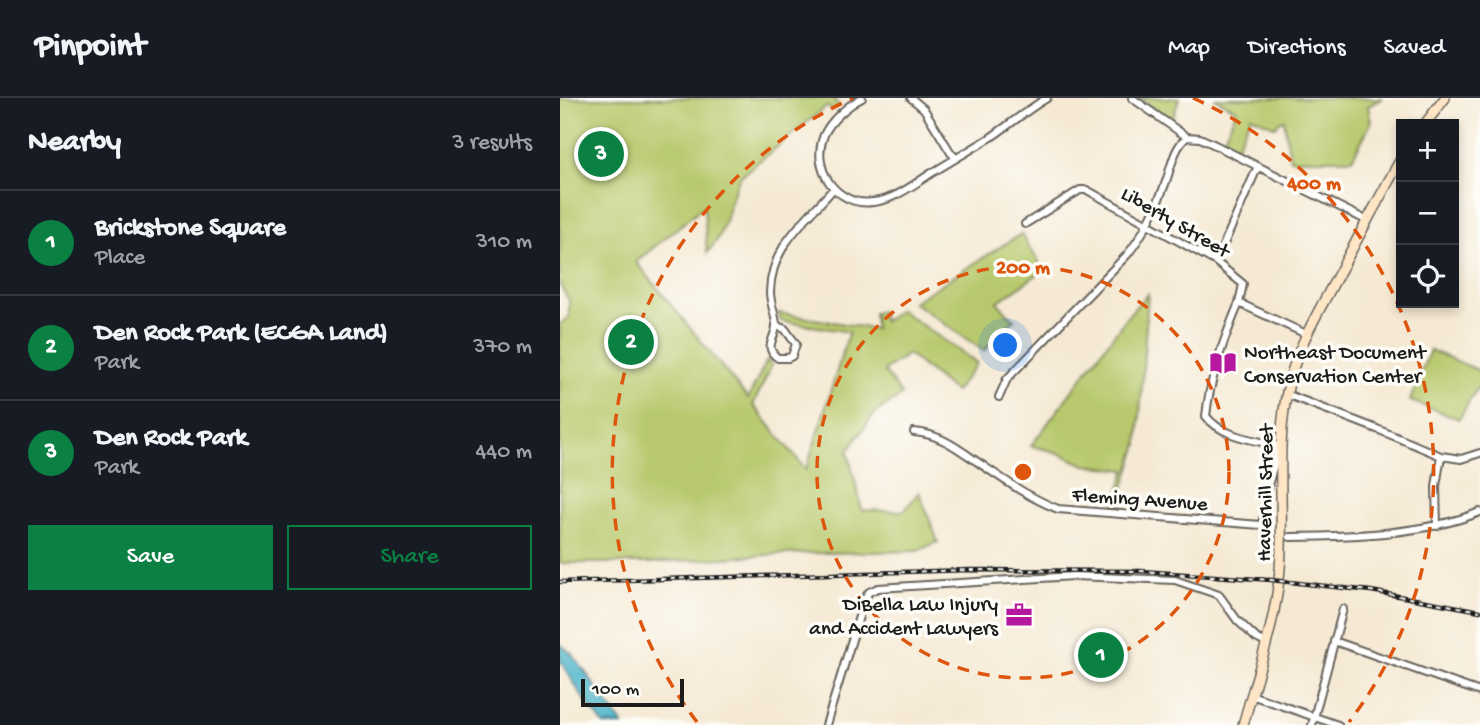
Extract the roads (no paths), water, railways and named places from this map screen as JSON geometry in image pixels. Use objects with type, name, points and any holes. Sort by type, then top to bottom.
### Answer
[{"type":"main road","points":[[1429,119],[1445,98]]},
{"type":"main road","name":"Haverhill Street","points":[[1243,725],[1266,643],[1280,572],[1279,446],[1286,394],[1306,334],[1396,168]]},
{"type":"street","points":[[862,98],[836,118],[824,135],[820,155],[821,167],[839,194],[863,203],[877,202],[899,194],[1047,98]]},
{"type":"street","points":[[911,98],[924,109],[956,158]]},
{"type":"street","points":[[1132,98],[1186,137],[1200,138],[1368,221]]},
{"type":"street","points":[[999,397],[1007,379],[1127,255],[1148,224],[1179,144],[1186,137]]},
{"type":"street","points":[[1216,262],[1258,166]]},
{"type":"street","points":[[777,326],[785,329],[796,344],[792,356],[788,358],[778,358],[771,351],[770,344],[777,326],[771,308],[771,277],[778,254],[790,235],[834,188]]},
{"type":"street","name":"Liberty Street","points":[[1025,224],[1080,190],[1087,190],[1216,262],[1243,284],[1239,303]]},
{"type":"street","points":[[1279,446],[1232,433],[1212,424],[1206,416],[1208,401],[1224,341],[1239,303],[1306,334]]},
{"type":"street","points":[[1286,394],[1441,456],[1461,458],[1480,453]]},
{"type":"street","name":"Fleming Avenue","points":[[914,432],[941,438],[1016,488],[1058,509],[1261,525],[1279,446]]},
{"type":"street","points":[[1437,526],[1436,486],[1441,456]]},
{"type":"street","points":[[1290,537],[1320,537],[1437,526],[1480,512]]},
{"type":"street","points":[[826,725],[863,603],[869,592],[878,588],[1074,576],[1175,580],[1219,594],[1237,620],[1255,637],[1266,643]]},
{"type":"street","points":[[1312,725],[1343,609]]},
{"type":"street","points":[[1334,641],[1480,692]]},
{"type":"street","points":[[1251,695],[1338,725]]},
{"type":"water","points":[[560,644],[573,655],[623,725],[604,725],[581,695],[560,660]]},
{"type":"railway","points":[[560,582],[970,570],[1142,571],[1271,580],[1371,591],[1480,611]]},
{"type":"place","name":"Den Rock Park","points":[[601,154]]},
{"type":"place","name":"Den Rock Park (ECGA Land)","points":[[631,342]]},
{"type":"place","name":"Northeast Document Conservation Center","points":[[1223,363]]},
{"type":"place","name":"DiBella Law Injury and Accident Lawyers","points":[[1019,615]]},
{"type":"place","name":"Brickstone Square","points":[[1101,655]]}]
